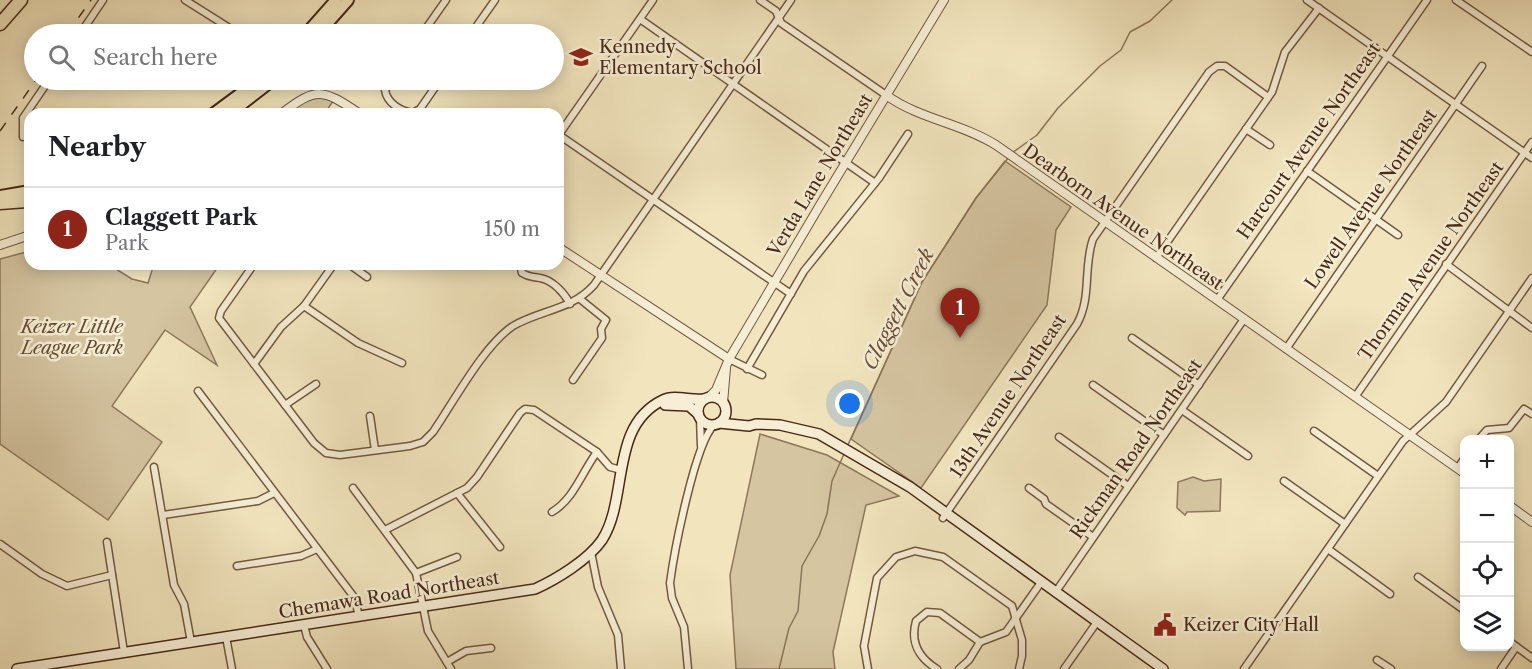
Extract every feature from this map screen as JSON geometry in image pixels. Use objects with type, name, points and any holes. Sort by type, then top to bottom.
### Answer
[{"type":"highway","points":[[0,15],[19,0]]},
{"type":"highway","points":[[0,24],[19,0]]},
{"type":"highway","points":[[315,24],[336,0]]},
{"type":"highway","points":[[327,24],[348,0]]},
{"type":"highway","points":[[221,108],[245,90]]},
{"type":"highway","points":[[237,108],[260,90]]},
{"type":"highway","points":[[0,196],[24,197]]},
{"type":"highway","points":[[0,203],[24,198]]},
{"type":"highway","points":[[0,208],[24,199]]},
{"type":"main road","name":"Chemawa Road Northeast","points":[[17,669],[73,665],[124,652],[535,588],[561,574],[601,541],[607,528],[621,470],[636,423],[646,411],[661,401],[674,398],[706,398]]},
{"type":"main road","points":[[699,416],[699,406],[706,398],[717,398],[735,416],[756,424]]},
{"type":"main road","points":[[657,405],[684,405],[707,424],[780,425],[814,431],[824,440],[945,515],[964,533],[971,534],[1008,559],[1015,561],[1040,583],[1092,616],[1097,622],[1164,669]]},
{"type":"main road","points":[[717,423],[724,416],[724,405]]},
{"type":"street","points":[[87,24],[104,0]]},
{"type":"street","points":[[185,0],[223,24]]},
{"type":"street","points":[[429,24],[446,0]]},
{"type":"street","points":[[478,24],[495,0]]},
{"type":"street","points":[[564,127],[653,0]]},
{"type":"street","name":"Dearborn Avenue Northeast","points":[[760,0],[776,11],[781,23],[907,109],[969,130],[996,145],[1460,470]]},
{"type":"street","points":[[250,270],[221,311],[219,318],[314,443],[326,453],[340,455],[410,446],[428,438],[498,338],[524,321],[580,299],[601,275],[791,0]]},
{"type":"street","name":"Verda Lane Northeast","points":[[706,398],[716,390],[729,359],[846,160],[944,0]]},
{"type":"street","points":[[1307,0],[1532,158]]},
{"type":"street","name":"Harcourt Avenue Northeast","points":[[1217,300],[1427,0]]},
{"type":"street","points":[[1456,0],[1532,52]]},
{"type":"street","points":[[1156,258],[1268,97],[1274,87],[1285,52],[1319,8]]},
{"type":"street","points":[[640,19],[846,160],[875,183]]},
{"type":"street","name":"13th Avenue Northeast","points":[[945,515],[1083,314],[1088,285],[1090,248],[1104,221],[1212,68],[1225,66],[1268,97]]},
{"type":"street","name":"Lowell Avenue Northeast","points":[[1286,349],[1482,66]]},
{"type":"street","points":[[30,108],[42,90]]},
{"type":"street","points":[[386,90],[385,93],[394,108]]},
{"type":"street","points":[[419,108],[433,90]]},
{"type":"street","points":[[289,108],[304,97],[320,92],[332,96],[351,108]]},
{"type":"street","points":[[23,137],[24,117]]},
{"type":"street","points":[[1246,129],[1269,146]]},
{"type":"street","points":[[747,369],[811,262],[875,183],[908,134]]},
{"type":"street","points":[[564,140],[790,294]]},
{"type":"street","name":"Thorman Avenue Northeast","points":[[1355,397],[1532,142]]},
{"type":"street","points":[[1307,171],[1398,235]]},
{"type":"street","points":[[0,245],[24,237]]},
{"type":"street","points":[[564,251],[729,359],[762,375]]},
{"type":"street","points":[[1446,264],[1532,328]]},
{"type":"street","points":[[254,364],[275,334],[304,306],[330,270]]},
{"type":"street","points":[[357,270],[367,277]]},
{"type":"street","points":[[521,270],[522,273],[533,279],[542,278],[563,292],[570,304]]},
{"type":"street","points":[[1244,669],[1408,434],[1446,402],[1532,278]]},
{"type":"street","points":[[573,380],[602,338],[601,329],[606,320],[589,309],[580,299]]},
{"type":"street","points":[[304,306],[358,343],[402,363]]},
{"type":"street","name":"Rickman Road Northeast","points":[[1055,593],[1244,320]]},
{"type":"street","points":[[1132,338],[1199,385]]},
{"type":"street","name":"Verda Lane Northeast","points":[[724,405],[726,368]]},
{"type":"street","points":[[285,405],[316,384]]},
{"type":"street","points":[[1093,385],[1164,435]]},
{"type":"street","points":[[198,391],[354,597],[359,616]]},
{"type":"street","points":[[386,530],[458,493],[477,477],[525,409],[534,410],[597,452],[607,464],[621,470]]},
{"type":"street","points":[[1482,435],[1487,430],[1509,428],[1524,409],[1532,414]]},
{"type":"street","points":[[1182,410],[1248,456]]},
{"type":"street","points":[[370,416],[375,450]]},
{"type":"street","points":[[688,669],[684,627],[672,598],[670,583],[701,446],[699,416]]},
{"type":"street","points":[[701,446],[717,423]]},
{"type":"street","points":[[1314,431],[1378,476]]},
{"type":"street","points":[[1059,437],[1128,486]]},
{"type":"street","points":[[552,512],[568,500],[582,471],[597,452]]},
{"type":"street","points":[[154,467],[174,585],[184,604],[191,642]]},
{"type":"street","points":[[1284,482],[1346,524]]},
{"type":"street","points":[[353,488],[416,573],[431,638],[451,669]]},
{"type":"street","points":[[1029,488],[1044,499],[1046,504],[1093,537]]},
{"type":"street","points":[[163,515],[258,501],[274,493]]},
{"type":"street","points":[[458,493],[500,547]]},
{"type":"street","points":[[1514,509],[1532,522]]},
{"type":"street","points":[[107,542],[124,652]]},
{"type":"street","points":[[0,544],[42,574],[67,586],[112,575]]},
{"type":"street","points":[[237,566],[301,556],[317,549]]},
{"type":"street","points":[[1328,549],[1390,594]]},
{"type":"street","points":[[591,551],[598,587],[618,635],[621,669]]},
{"type":"street","points":[[868,669],[864,646],[875,582],[887,564],[901,554],[920,551],[943,557],[1012,606],[1017,617],[1023,649],[1018,669]]},
{"type":"street","points":[[416,573],[457,557]]},
{"type":"street","points":[[1418,577],[1460,607]]},
{"type":"street","points":[[958,669],[969,660],[980,642],[1004,634],[1040,583]]},
{"type":"street","points":[[937,669],[923,658],[915,643],[914,627],[922,614],[931,611],[940,613],[980,642]]},
{"type":"street","points":[[1064,669],[1097,622]]},
{"type":"street","points":[[304,625],[307,637],[327,669]]},
{"type":"street","points":[[226,637],[231,669]]},
{"type":"street","points":[[1501,669],[1516,647],[1532,658]]},
{"type":"street","points":[[447,662],[466,651],[491,648]]},
{"type":"street","points":[[1377,660],[1391,669]]},
{"type":"green space","points":[[319,97],[334,100],[328,108],[295,108],[306,99]]},
{"type":"green space","points":[[1005,161],[1071,207],[1056,230],[1047,305],[921,488],[851,439],[922,282],[976,198]]},
{"type":"green space","name":"Keizer Little League Park","points":[[24,253],[24,270],[118,270],[132,279],[148,283],[152,270],[216,270],[190,307],[217,365],[165,330],[112,406],[162,442],[108,520],[0,444],[0,259]]},
{"type":"green space","points":[[760,434],[827,455],[899,496],[866,505],[833,652],[835,669],[736,669],[730,575]]},
{"type":"green space","points":[[1193,477],[1204,481],[1221,479],[1220,511],[1187,512],[1185,515],[1177,508],[1178,482]]},
{"type":"waterway","name":"Claggett Creek","points":[[1012,153],[1037,135],[1058,108],[1100,66],[1121,50],[1130,32],[1150,21],[1172,0]]},
{"type":"waterway","name":"Claggett Creek","points":[[847,447],[922,282],[976,198],[1009,157]]},
{"type":"waterway","name":"Claggett Creek","points":[[779,669],[789,628],[798,611],[802,566],[819,536],[827,514],[832,481],[844,454]]},
{"type":"railway","points":[[74,24],[91,0]]},
{"type":"railway","points":[[0,131],[29,90]]},
{"type":"place","name":"Kennedy Elementary School","points":[[581,57]]},
{"type":"place","name":"Claggett Park","points":[[960,338]]},
{"type":"place","name":"Keizer City Hall","points":[[1165,625]]}]
